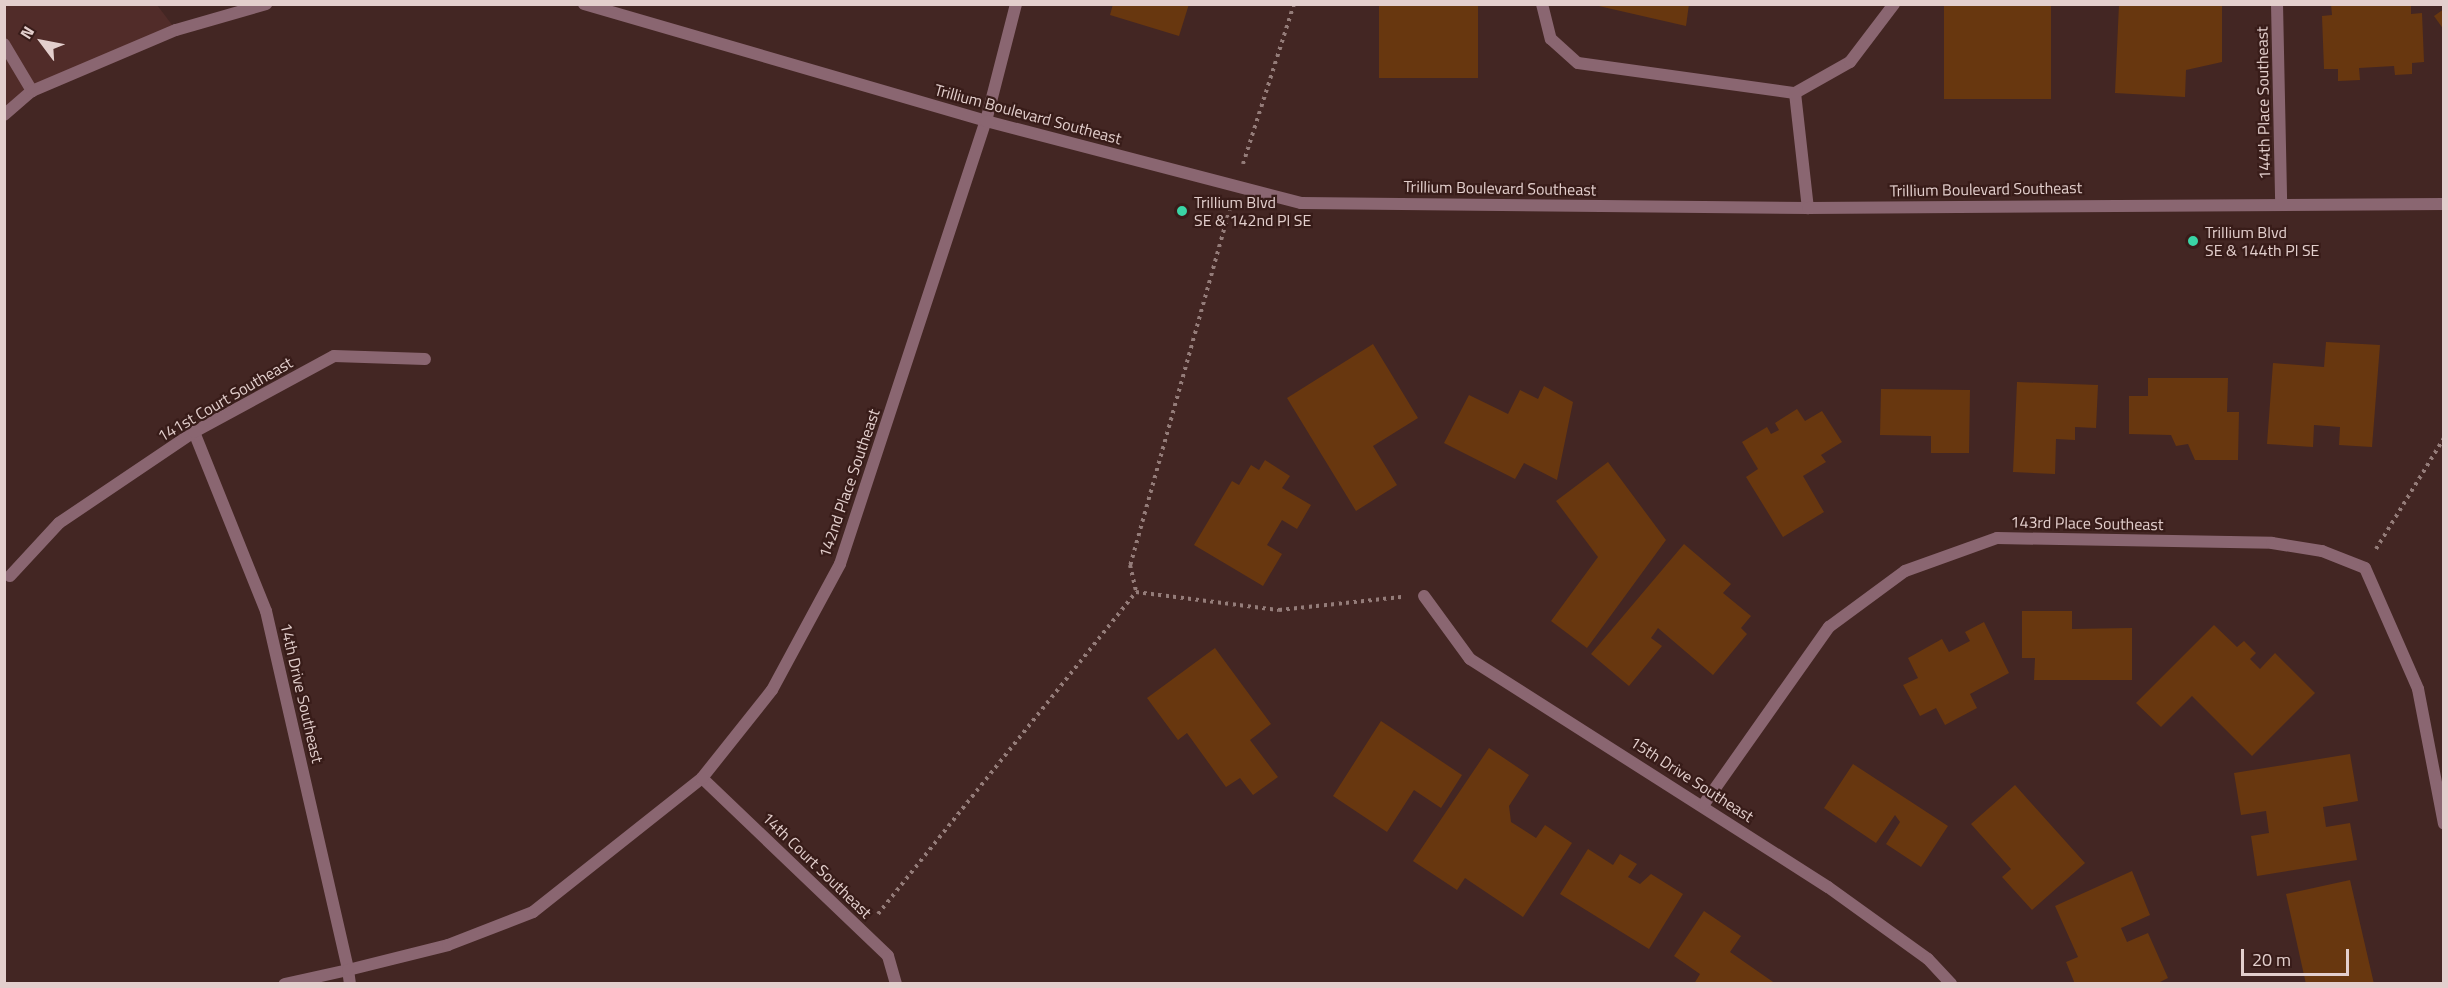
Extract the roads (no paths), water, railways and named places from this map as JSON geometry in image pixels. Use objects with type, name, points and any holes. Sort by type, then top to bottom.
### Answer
[{"type":"street","points":[[4,115],[32,91],[176,30],[266,4]]},
{"type":"street","name":"Trillium Boulevard Southeast","points":[[584,4],[986,121],[1301,203],[1808,208],[2281,201],[2444,204]]},
{"type":"street","name":"142nd Place Southeast","points":[[285,984],[448,945],[533,912],[702,778],[771,690],[840,564],[986,121],[1016,4]]},
{"type":"street","points":[[1542,4],[1551,39],[1578,63],[1795,93],[1850,62],[1894,4]]},
{"type":"street","name":"144th Place Southeast","points":[[2277,4],[2281,201]]},
{"type":"street","points":[[4,44],[32,91]]},
{"type":"street","points":[[1795,93],[1808,208]]},
{"type":"street","name":"141st Court Southeast","points":[[10,576],[59,523],[194,432],[334,356],[425,359]]},
{"type":"street","name":"14th Drive Southeast","points":[[194,432],[266,611],[348,970]]},
{"type":"street","name":"143rd Place Southeast","points":[[1704,804],[1829,627],[1905,571],[1996,538],[2272,543],[2322,550],[2365,568],[2418,689],[2444,824]]},
{"type":"street","name":"15th Drive Southeast","points":[[1424,596],[1470,659],[1704,804],[1928,959],[1951,984]]},
{"type":"street","name":"14th Court Southeast","points":[[702,778],[888,956],[896,984]]},
{"type":"street","points":[[348,970],[350,984]]},
{"type":"place","name":"Trillium Blvd SE & 142nd Pl SE","points":[[1182,211]]},
{"type":"place","name":"Trillium Blvd SE & 144th Pl SE","points":[[2193,241]]}]
